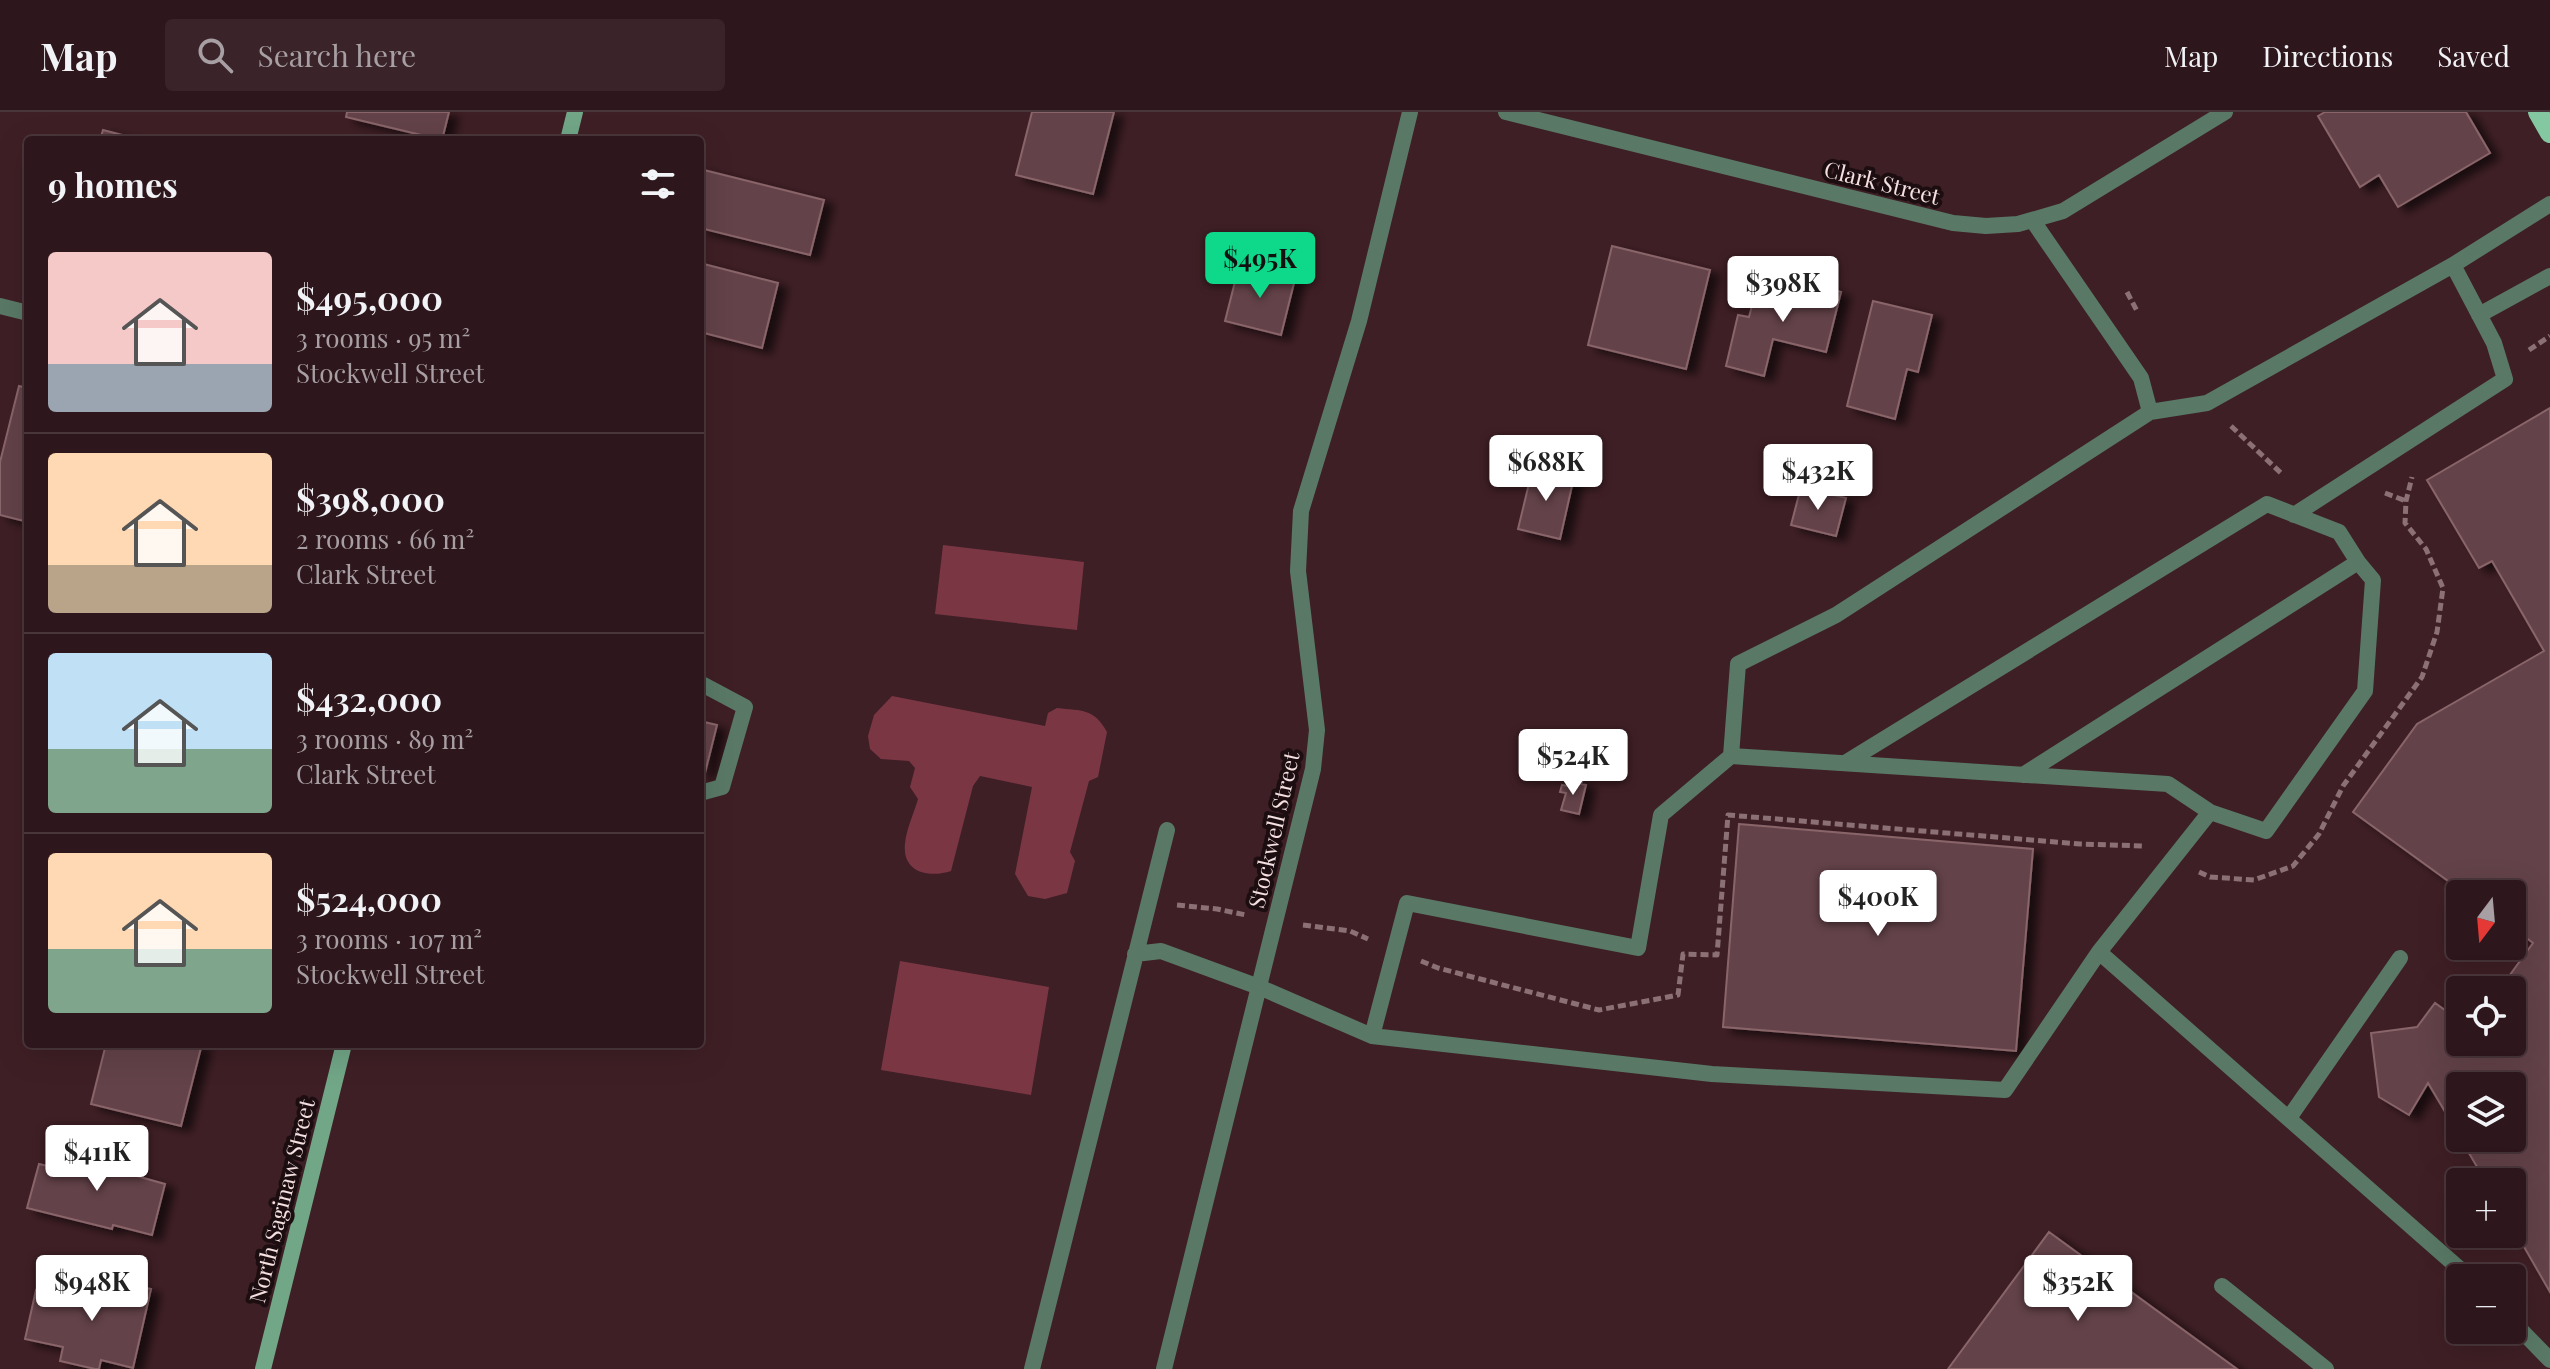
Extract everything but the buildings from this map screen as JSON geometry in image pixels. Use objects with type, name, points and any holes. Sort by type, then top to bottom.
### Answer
[{"type":"main road","points":[[2538,112],[2550,133]]},
{"type":"street","points":[[569,136],[575,112]]},
{"type":"street","name":"Stockwell Street","points":[[1164,1369],[1309,788],[1316,751],[1316,708],[1298,571],[1301,511],[1359,321],[1410,112]]},
{"type":"street","name":"Clark Street","points":[[1506,112],[1534,116],[1953,223],[1986,226],[2033,221],[2063,211],[2225,112]]},
{"type":"street","points":[[1731,756],[1738,664],[1836,615],[2150,412],[2207,403],[2453,265],[2550,204]]},
{"type":"street","points":[[2033,221],[2141,378],[2150,412]]},
{"type":"street","points":[[2294,515],[2505,379],[2494,343],[2453,265]]},
{"type":"street","points":[[2479,315],[2550,276]]},
{"type":"street","points":[[0,306],[24,312]]},
{"type":"street","points":[[1372,1036],[1407,903],[1638,948],[1661,815],[1731,756],[2168,784],[2210,812],[2266,831],[2365,691],[2373,580],[2339,532],[2267,504],[1845,763]]},
{"type":"street","points":[[2023,775],[2358,562]]},
{"type":"street","points":[[704,685],[745,707],[722,787],[704,792]]},
{"type":"street","points":[[1135,954],[1161,951],[1259,987],[1372,1036],[1712,1074],[2005,1090],[2099,952],[2210,812]]},
{"type":"street","points":[[1032,1369],[1167,830]]},
{"type":"street","points":[[2099,952],[2454,1264]]},
{"type":"street","points":[[2289,1118],[2400,958]]},
{"type":"street","name":"North Saginaw Street","points":[[263,1369],[343,1048]]},
{"type":"street","points":[[2222,1286],[2326,1369]]},
{"type":"street","points":[[2526,1335],[2550,1360]]},
{"type":"path","points":[[2127,292],[2141,319]]},
{"type":"path","points":[[2207,403],[2289,481]]},
{"type":"path","points":[[2347,480],[2406,501]]},
{"type":"path","points":[[1149,898],[1276,922]]},
{"type":"shaded area","points":[[943,545],[1084,562],[1077,630],[935,614]]},
{"type":"shaded area","points":[[892,696],[1045,726],[1048,713],[1057,708],[1080,711],[1092,715],[1102,724],[1107,732],[1098,777],[1089,781],[1070,852],[1075,861],[1067,893],[1045,899],[1028,896],[1015,874],[1032,787],[980,776],[973,786],[951,871],[935,874],[913,867],[905,854],[905,844],[918,799],[910,787],[915,768],[909,761],[881,759],[870,749],[868,736],[874,715]]},
{"type":"shaded area","points":[[900,961],[1049,987],[1031,1095],[881,1070]]}]
